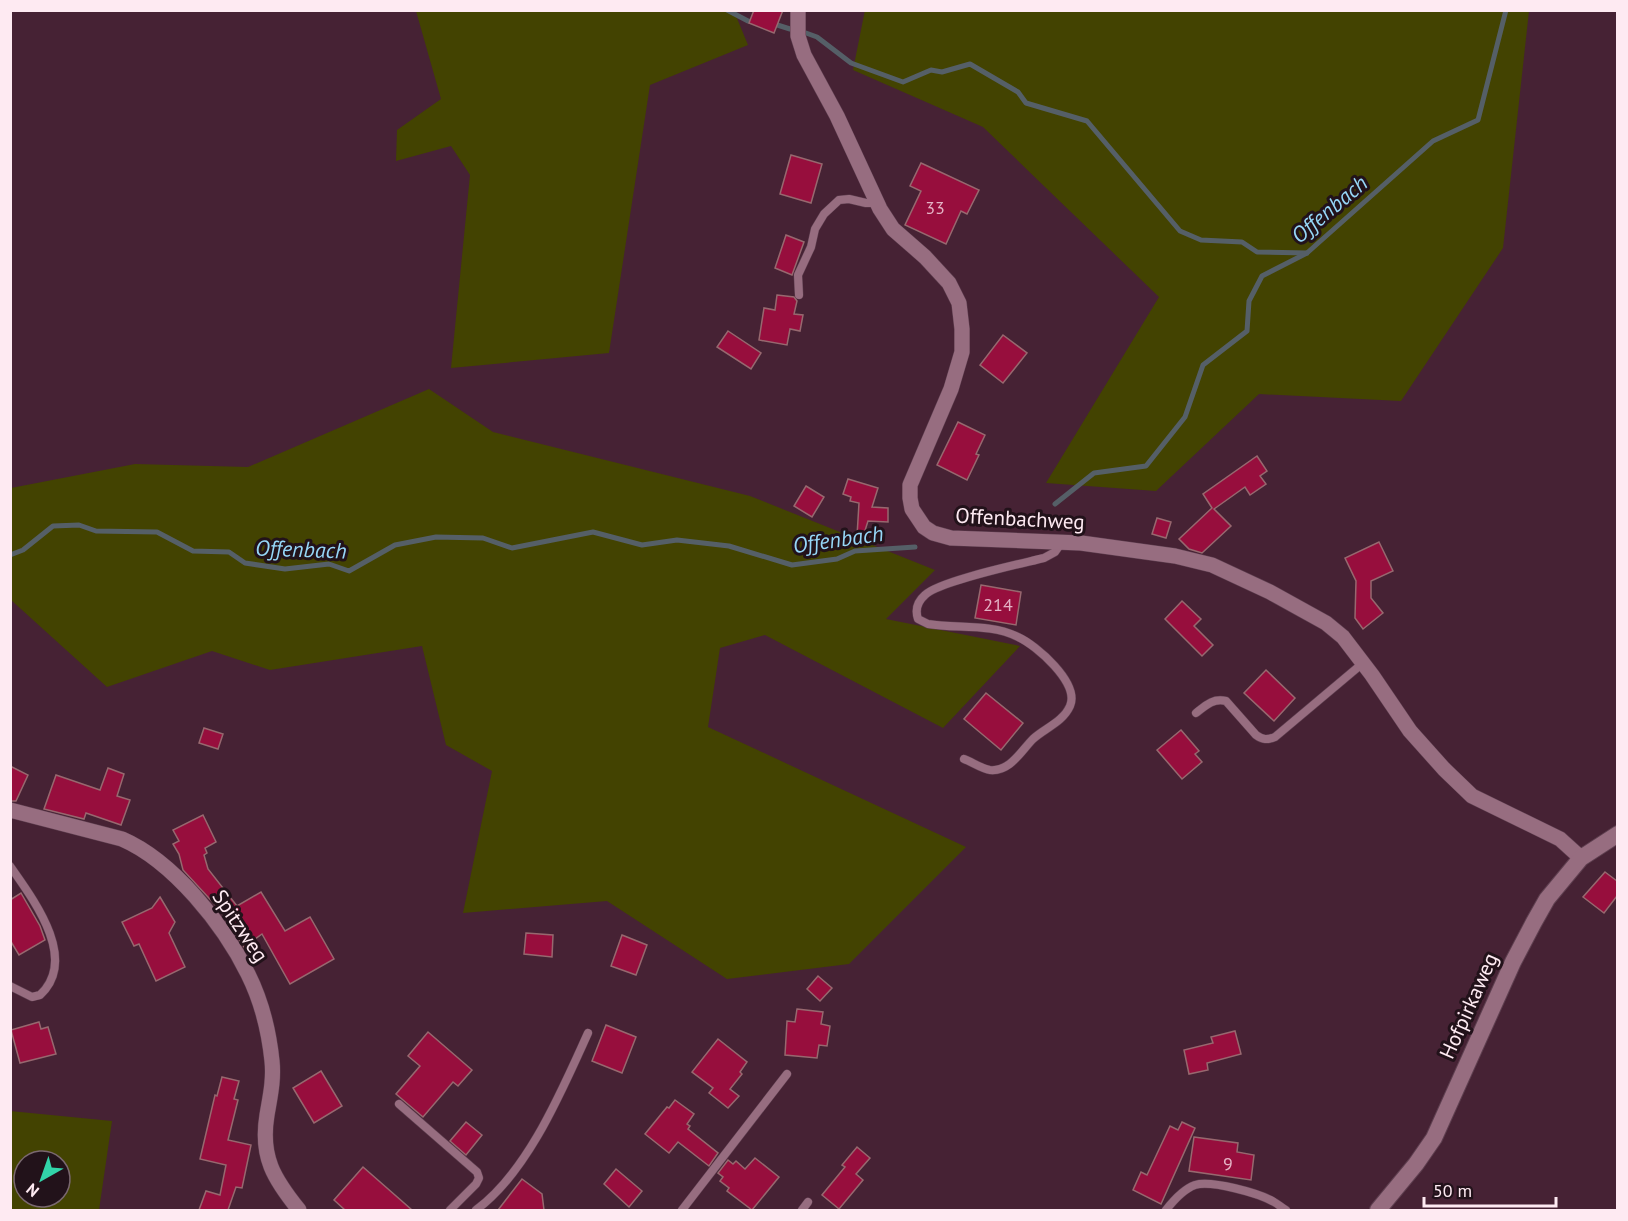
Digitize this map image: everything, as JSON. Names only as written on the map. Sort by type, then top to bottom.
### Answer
[{"type":"street","name":"Offenbachweg","points":[[798,10],[798,36],[804,55],[837,117],[877,203],[893,229],[925,257],[949,283],[959,303],[962,351],[951,389],[910,485],[912,509],[918,520],[933,533],[951,538],[1080,543],[1175,556],[1212,566],[1270,592],[1326,622],[1342,637],[1410,731],[1472,796],[1560,840],[1581,858]]},
{"type":"street","name":"Spitzweg","points":[[10,810],[135,844],[178,878],[234,949],[256,994],[271,1054],[272,1087],[264,1141],[266,1156],[284,1191],[299,1210]]},
{"type":"street","name":"Hofpirkaweg","points":[[1378,1210],[1434,1138],[1513,962],[1547,899],[1581,858],[1617,834]]},
{"type":"lane","points":[[799,295],[798,275],[811,247],[814,229],[824,214],[839,200],[877,203]]},
{"type":"lane","points":[[964,759],[990,770],[1003,767],[1013,761],[1034,738],[1048,730],[1064,714],[1071,704],[1071,692],[1065,678],[1054,665],[1019,637],[1001,631],[970,626],[945,627],[928,624],[918,619],[916,612],[918,602],[926,593],[942,585],[1044,558],[1055,552],[1062,542]]},
{"type":"lane","points":[[1196,713],[1210,701],[1220,699],[1226,701],[1256,735],[1262,739],[1269,739],[1363,663]]},
{"type":"lane","points":[[10,866],[33,899],[55,950],[51,981],[40,995],[32,997],[10,986]]},
{"type":"lane","points":[[476,1210],[495,1194],[539,1134],[588,1033]]},
{"type":"lane","points":[[682,1210],[787,1074]]},
{"type":"lane","points":[[399,1104],[477,1172],[480,1178],[450,1210]]},
{"type":"lane","points":[[1166,1210],[1174,1200],[1193,1186],[1206,1184],[1244,1191],[1274,1202],[1286,1210]]},
{"type":"lane","points":[[802,1210],[808,1202]]},
{"type":"shaded area","points":[[865,10],[1529,11],[1503,248],[1401,401],[1259,394],[1156,491],[1046,483],[1159,297],[983,127],[853,70]]},
{"type":"shaded area","points":[[416,11],[734,11],[748,45],[650,85],[609,353],[451,368],[470,175],[451,146],[396,161],[397,130],[441,99]]},
{"type":"shaded area","points":[[429,389],[493,432],[750,496],[935,570],[886,619],[1020,646],[943,728],[765,635],[720,648],[708,727],[966,847],[849,964],[727,979],[607,901],[463,913],[492,771],[446,745],[422,646],[270,670],[212,651],[107,687],[11,600],[11,488],[135,464],[248,467]]},
{"type":"shaded area","points":[[10,1111],[112,1121],[99,1210],[11,1210]]},
{"type":"building","points":[[754,10],[783,10],[774,33],[749,23]]},
{"type":"building","points":[[791,155],[822,164],[811,203],[780,194]]},
{"type":"building","points":[[921,163],[979,190],[967,214],[961,211],[946,244],[905,225],[921,191],[910,186]]},
{"type":"building","points":[[786,235],[804,242],[792,275],[775,268]]},
{"type":"building","points":[[777,295],[794,297],[797,301],[794,314],[803,315],[800,331],[790,329],[787,345],[759,340],[764,308],[775,310]]},
{"type":"building","points":[[728,331],[761,353],[751,369],[717,347]]},
{"type":"building","points":[[1003,335],[1027,353],[1003,383],[980,365]]},
{"type":"building","points":[[958,422],[985,435],[976,454],[979,455],[967,480],[937,465]]},
{"type":"building","points":[[1257,456],[1267,471],[1260,476],[1266,484],[1250,495],[1245,487],[1214,509],[1231,526],[1202,553],[1189,549],[1179,539],[1212,508],[1203,494]]},
{"type":"building","points":[[848,479],[878,488],[872,507],[888,508],[888,522],[868,521],[863,537],[857,536],[859,503],[850,501],[851,497],[843,494]]},
{"type":"building","points":[[806,486],[824,497],[812,517],[794,506]]},
{"type":"building","points":[[1157,518],[1171,522],[1166,538],[1152,534]]},
{"type":"building","points":[[1379,542],[1393,571],[1371,581],[1371,598],[1383,613],[1363,629],[1355,618],[1356,581],[1345,558]]},
{"type":"building","points":[[981,585],[1021,592],[1016,625],[975,618]]},
{"type":"building","points":[[1182,601],[1201,619],[1194,626],[1213,645],[1202,656],[1165,619]]},
{"type":"building","points":[[1266,670],[1295,698],[1274,721],[1244,693]]},
{"type":"building","points":[[986,693],[1023,723],[1001,750],[964,719]]},
{"type":"building","points":[[204,728],[223,734],[218,749],[199,743]]},
{"type":"building","points":[[1181,730],[1199,751],[1195,754],[1202,762],[1182,779],[1157,750]]},
{"type":"building","points":[[10,766],[28,775],[16,801],[10,801]]},
{"type":"building","points":[[108,768],[124,774],[117,796],[130,800],[121,825],[86,813],[84,819],[44,809],[56,775],[100,790]]},
{"type":"building","points":[[203,815],[216,842],[205,848],[207,853],[204,855],[208,869],[237,906],[261,892],[285,931],[310,917],[334,959],[290,984],[262,934],[244,947],[219,909],[183,870],[179,854],[173,844],[179,841],[173,830]]},
{"type":"building","points":[[1605,872],[1617,881],[1617,896],[1604,913],[1583,897]]},
{"type":"building","points":[[21,893],[40,926],[45,940],[19,955],[10,940],[10,900]]},
{"type":"building","points":[[160,897],[175,922],[169,933],[185,967],[156,981],[139,944],[134,946],[122,922],[152,908]]},
{"type":"building","points":[[526,933],[553,935],[552,957],[524,954]]},
{"type":"building","points":[[622,935],[647,945],[636,975],[611,966]]},
{"type":"building","points":[[818,976],[832,988],[820,1001],[807,989]]},
{"type":"building","points":[[797,1009],[823,1012],[821,1024],[830,1026],[827,1046],[819,1045],[817,1058],[785,1055],[787,1021],[795,1022]]},
{"type":"building","points":[[39,1022],[41,1029],[48,1027],[56,1054],[20,1063],[11,1030]]},
{"type":"building","points":[[606,1025],[636,1037],[622,1073],[592,1061]]},
{"type":"building","points":[[1235,1031],[1241,1054],[1207,1063],[1208,1070],[1189,1074],[1184,1050],[1213,1043],[1211,1037]]},
{"type":"building","points":[[428,1032],[472,1070],[458,1086],[453,1082],[423,1117],[396,1094],[420,1066],[408,1056]]},
{"type":"building","points":[[718,1039],[747,1062],[740,1072],[742,1074],[730,1089],[739,1096],[728,1108],[709,1093],[713,1088],[692,1072]]},
{"type":"building","points":[[321,1071],[342,1106],[314,1123],[293,1088]]},
{"type":"building","points":[[222,1077],[239,1081],[234,1099],[238,1100],[228,1140],[251,1145],[242,1188],[236,1187],[228,1210],[199,1210],[206,1191],[220,1195],[226,1165],[200,1159],[215,1095],[217,1096]]},
{"type":"building","points":[[675,1100],[694,1114],[687,1124],[690,1126],[688,1129],[718,1153],[709,1166],[678,1142],[669,1153],[645,1134]]},
{"type":"building","points":[[466,1122],[482,1135],[466,1155],[450,1141]]},
{"type":"building","points":[[1182,1122],[1195,1128],[1161,1204],[1133,1190],[1141,1172],[1147,1175],[1170,1126],[1178,1130]]},
{"type":"building","points":[[1194,1137],[1238,1143],[1237,1152],[1254,1155],[1251,1180],[1189,1171]]},
{"type":"building","points":[[857,1147],[870,1158],[856,1174],[863,1180],[839,1209],[822,1195],[845,1167],[842,1165]]},
{"type":"building","points":[[755,1158],[779,1177],[752,1210],[727,1191],[729,1188],[720,1181],[723,1177],[718,1173],[728,1160],[733,1164],[736,1161],[745,1169]]},
{"type":"building","points":[[363,1167],[412,1210],[345,1210],[334,1200]]},
{"type":"building","points":[[616,1169],[642,1191],[629,1207],[604,1184]]},
{"type":"building","points":[[522,1179],[542,1194],[544,1210],[498,1210]]},
{"type":"waterway","points":[[727,10],[748,21],[756,22]]},
{"type":"waterway","name":"Offenbach","points":[[1055,504],[1094,473],[1146,466],[1185,417],[1203,365],[1247,331],[1249,301],[1262,276],[1307,253],[1433,141],[1478,120],[1506,10]]},
{"type":"waterway","points":[[771,23],[790,29]]},
{"type":"waterway","points":[[806,33],[817,37],[851,63],[903,82],[931,70],[942,72],[970,64],[1018,92],[1026,103],[1087,121],[1180,231],[1201,240],[1242,242],[1257,252],[1307,253]]},
{"type":"waterway","name":"Offenbach","points":[[10,555],[23,550],[53,526],[79,525],[96,531],[157,532],[193,551],[229,552],[245,563],[285,569],[329,564],[349,571],[395,545],[436,537],[483,538],[512,548],[593,532],[642,545],[677,540],[729,546],[792,565],[837,559],[855,551],[915,547]]}]
